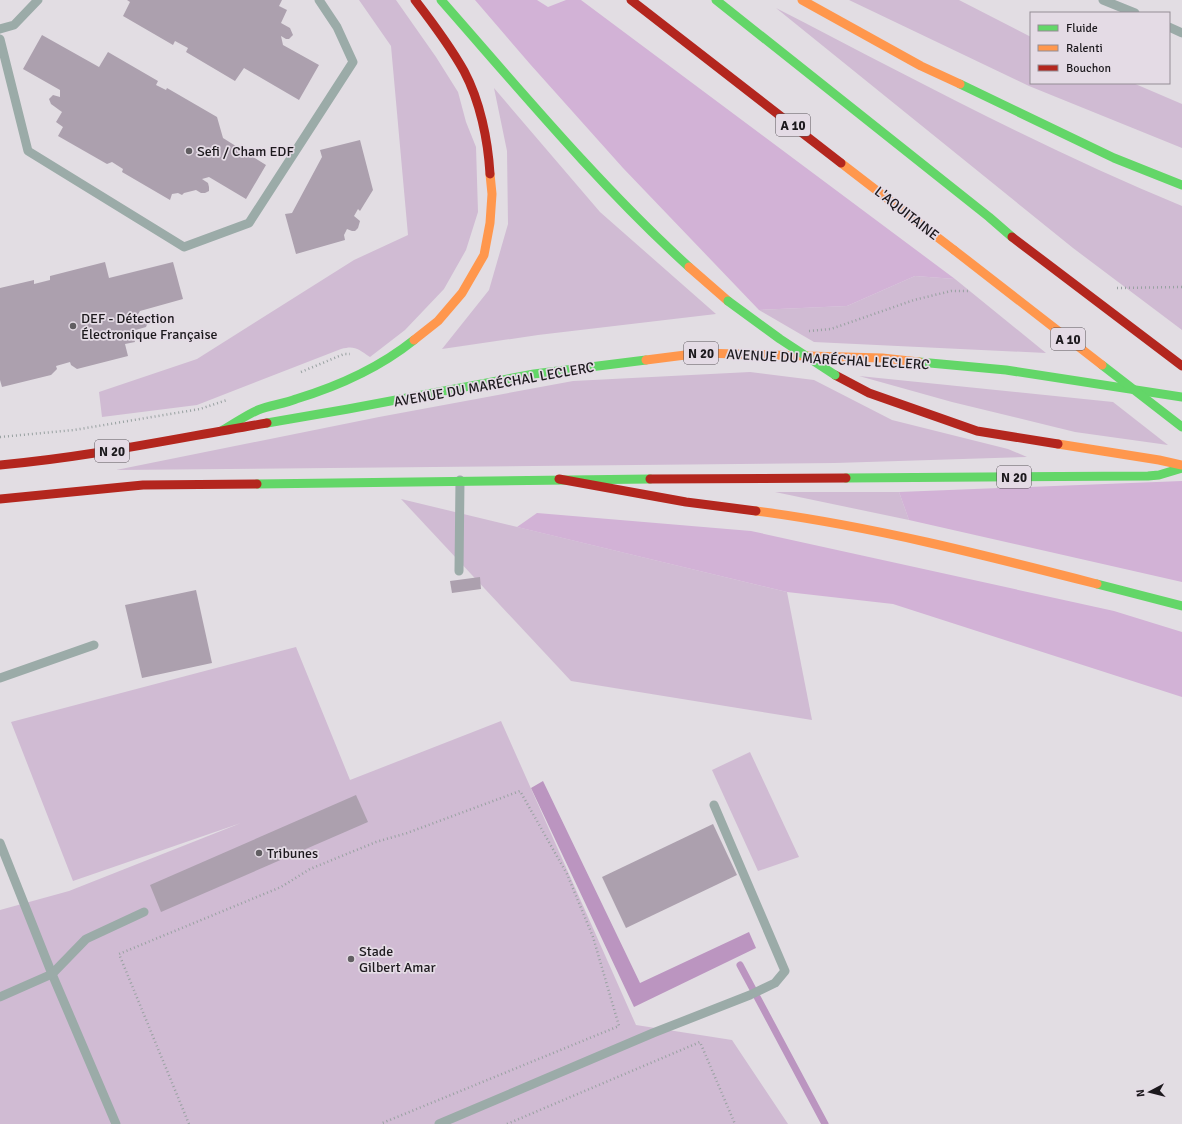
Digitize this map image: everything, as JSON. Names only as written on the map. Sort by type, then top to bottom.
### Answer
[{"type":"main road","points":[[224,430],[258,410],[295,400],[341,384],[365,372],[402,350],[438,321],[462,293],[484,255],[490,223],[492,194],[489,157],[482,122],[475,97],[464,71],[435,26],[415,0]]},
{"type":"main road","points":[[441,0],[555,130],[670,249],[728,301],[780,339],[835,375],[869,393],[977,431],[1153,459],[1182,466]]},
{"type":"main road","name":"L'AQUITAINE","points":[[631,0],[1182,427]]},
{"type":"main road","points":[[716,0],[1012,237],[1182,366]]},
{"type":"main road","points":[[802,0],[921,66],[1114,158],[1182,185]]},
{"type":"main road","name":"AVENUE DU MARÉCHAL LECLERC","points":[[0,465],[44,461],[114,450],[348,409],[534,374],[701,353],[890,359],[1006,370],[1182,397]]},
{"type":"main road","name":"N 20","points":[[0,499],[143,485],[558,479],[1148,476],[1159,475],[1182,466]]},
{"type":"main road","points":[[558,479],[686,502],[808,518],[945,546],[1182,606]]},
{"type":"lane","points":[[0,29],[14,25],[38,0]]},
{"type":"lane","points":[[0,39],[28,151],[184,247],[249,223],[353,62],[337,27],[319,0]]},
{"type":"lane","points":[[1103,0],[1133,12]]},
{"type":"lane","points":[[1170,27],[1182,33]]},
{"type":"lane","points":[[459,571],[460,480]]},
{"type":"lane","points":[[0,678],[94,645]]},
{"type":"lane","points":[[439,1124],[653,1033],[750,996],[775,983],[785,971],[714,805]]},
{"type":"lane","points":[[0,843],[52,974],[116,1124]]},
{"type":"lane","points":[[0,997],[52,974],[86,939],[144,912]]},
{"type":"path","points":[[189,1124],[119,954],[282,887],[310,869],[376,842],[407,833],[520,791],[567,874],[593,937],[619,1026],[380,1124]]},
{"type":"path","points":[[507,1124],[700,1042],[734,1124]]},
{"type":"shaded area","points":[[359,0],[396,0],[436,57],[458,92],[466,122],[476,147],[478,212],[466,250],[444,289],[405,330],[370,357],[356,348],[350,347],[341,349],[197,405],[102,417],[99,392],[197,359],[354,260],[408,235],[391,46]]},
{"type":"shaded area","points":[[475,0],[537,0],[548,7],[566,0],[581,0],[955,279],[915,276],[847,306],[759,310],[623,168]]},
{"type":"shaded area","points":[[849,0],[959,0],[1030,36],[1030,84],[1135,84],[1182,104],[1182,148],[1029,86]]},
{"type":"shaded area","points":[[776,8],[977,112],[1079,161],[1182,206],[1182,330],[1073,248]]},
{"type":"shaded area","points":[[494,88],[600,212],[716,314],[538,335],[442,349],[489,290],[508,224],[507,151]]},
{"type":"shaded area","points":[[915,276],[955,279],[1046,353],[814,342],[759,310],[847,306]]},
{"type":"shaded area","points":[[750,372],[814,380],[892,420],[1008,449],[1027,457],[835,463],[116,470],[379,417],[573,381]]},
{"type":"shaded area","points":[[859,376],[1113,402],[1168,445],[1075,432],[952,402]]},
{"type":"shaded area","points":[[1182,481],[1182,582],[909,520],[899,492]]},
{"type":"shaded area","points":[[775,492],[899,492],[909,520]]},
{"type":"shaded area","points":[[401,499],[787,592],[812,720],[571,681]]},
{"type":"shaded area","points":[[537,513],[751,531],[1114,611],[1182,632],[1182,697],[893,604],[787,592],[517,527]]},
{"type":"shaded area","name":"Stade Gilbert Amar","points":[[296,647],[350,780],[501,721],[636,1025],[732,1040],[788,1124],[0,1124],[0,910],[69,891],[241,823],[73,881],[11,722]]},
{"type":"shaded area","points":[[750,752],[799,857],[758,871],[712,770]]},
{"type":"shaded area","points":[[543,781],[640,983],[749,932],[756,948],[634,1007],[531,788]]},
{"type":"building","points":[[127,0],[282,0],[279,6],[287,10],[281,23],[290,28],[293,35],[289,39],[281,36],[283,45],[319,65],[299,100],[244,68],[235,81],[186,52],[188,48],[175,41],[173,45],[123,16],[130,2]]},
{"type":"building","points":[[42,35],[99,67],[108,52],[158,81],[156,85],[166,90],[167,88],[217,117],[223,138],[266,165],[246,199],[209,177],[202,179],[208,183],[209,191],[201,193],[196,190],[184,193],[182,195],[178,193],[172,194],[170,200],[122,172],[123,169],[112,162],[107,164],[58,136],[63,127],[56,122],[62,112],[51,104],[49,99],[53,95],[60,97],[60,90],[23,69]]},
{"type":"building","points":[[360,140],[373,190],[360,211],[358,209],[354,216],[360,221],[358,228],[355,231],[347,229],[344,235],[345,240],[296,254],[285,214],[292,213],[322,157],[320,150]]},
{"type":"building","name":"DEF - Détection Électronique Française","points":[[105,262],[109,278],[173,262],[183,299],[140,311],[137,316],[146,317],[148,322],[146,327],[132,331],[135,342],[125,344],[128,356],[77,369],[71,365],[70,362],[56,366],[57,369],[51,375],[2,387],[0,380],[0,288],[34,280],[34,284],[50,280],[50,276]]},
{"type":"building","points":[[480,577],[481,589],[452,593],[450,581]]},
{"type":"building","points":[[196,590],[212,663],[142,678],[125,605]]},
{"type":"building","name":"Tribunes","points":[[356,795],[368,822],[161,912],[150,885]]},
{"type":"building","points":[[713,824],[737,875],[626,928],[602,877]]},
{"type":"waterway","points":[[740,965],[825,1124]]},
{"type":"traffic: fast","points":[[441,0],[561,137],[656,236],[689,267]]},
{"type":"traffic: fast","points":[[716,0],[989,217],[1012,237]]},
{"type":"traffic: fast","points":[[960,84],[1114,158],[1182,185]]},
{"type":"traffic: fast","points":[[728,301],[780,339],[835,375]]},
{"type":"traffic: fast","points":[[223,430],[258,410],[312,394],[373,368],[414,340]]},
{"type":"traffic: fast","points":[[267,423],[534,374],[646,360]]},
{"type":"traffic: fast","points":[[919,362],[1006,370],[1182,397]]},
{"type":"traffic: fast","points":[[1102,365],[1182,427]]},
{"type":"traffic: fast","points":[[846,478],[1148,476],[1159,475],[1182,468]]},
{"type":"traffic: fast","points":[[257,484],[650,479]]},
{"type":"traffic: fast","points":[[1097,584],[1182,606]]},
{"type":"traffic: slow","points":[[802,0],[921,66],[960,84]]},
{"type":"traffic: slow","points":[[841,163],[954,250]]},
{"type":"traffic: slow","points":[[414,340],[438,321],[462,293],[484,255],[490,223],[492,194],[490,174]]},
{"type":"traffic: slow","points":[[954,250],[1102,365]]},
{"type":"traffic: slow","points":[[689,267],[728,301]]},
{"type":"traffic: slow","points":[[646,360],[701,353],[882,358],[919,362]]},
{"type":"traffic: slow","points":[[1058,444],[1182,465]]},
{"type":"traffic: slow","points":[[756,511],[799,517],[885,533],[970,552],[1097,584]]},
{"type":"traffic: jam","points":[[415,0],[447,43],[470,83],[479,108],[485,134],[490,174]]},
{"type":"traffic: jam","points":[[631,0],[841,163]]},
{"type":"traffic: jam","points":[[1012,237],[1182,366]]},
{"type":"traffic: jam","points":[[835,375],[869,393],[977,431],[1058,444]]},
{"type":"traffic: jam","points":[[0,465],[34,462],[134,447],[267,423]]},
{"type":"traffic: jam","points":[[650,479],[846,478]]},
{"type":"traffic: jam","points":[[559,479],[686,502],[756,511]]},
{"type":"traffic: jam","points":[[0,499],[143,485],[257,484]]},
{"type":"place","name":"Sefi / Cham EDF","points":[[189,151]]},
{"type":"place","name":"DEF - Détection Électronique Française","points":[[73,326]]},
{"type":"place","name":"Tribunes","points":[[259,853]]},
{"type":"place","name":"Stade Gilbert Amar","points":[[351,959]]}]
